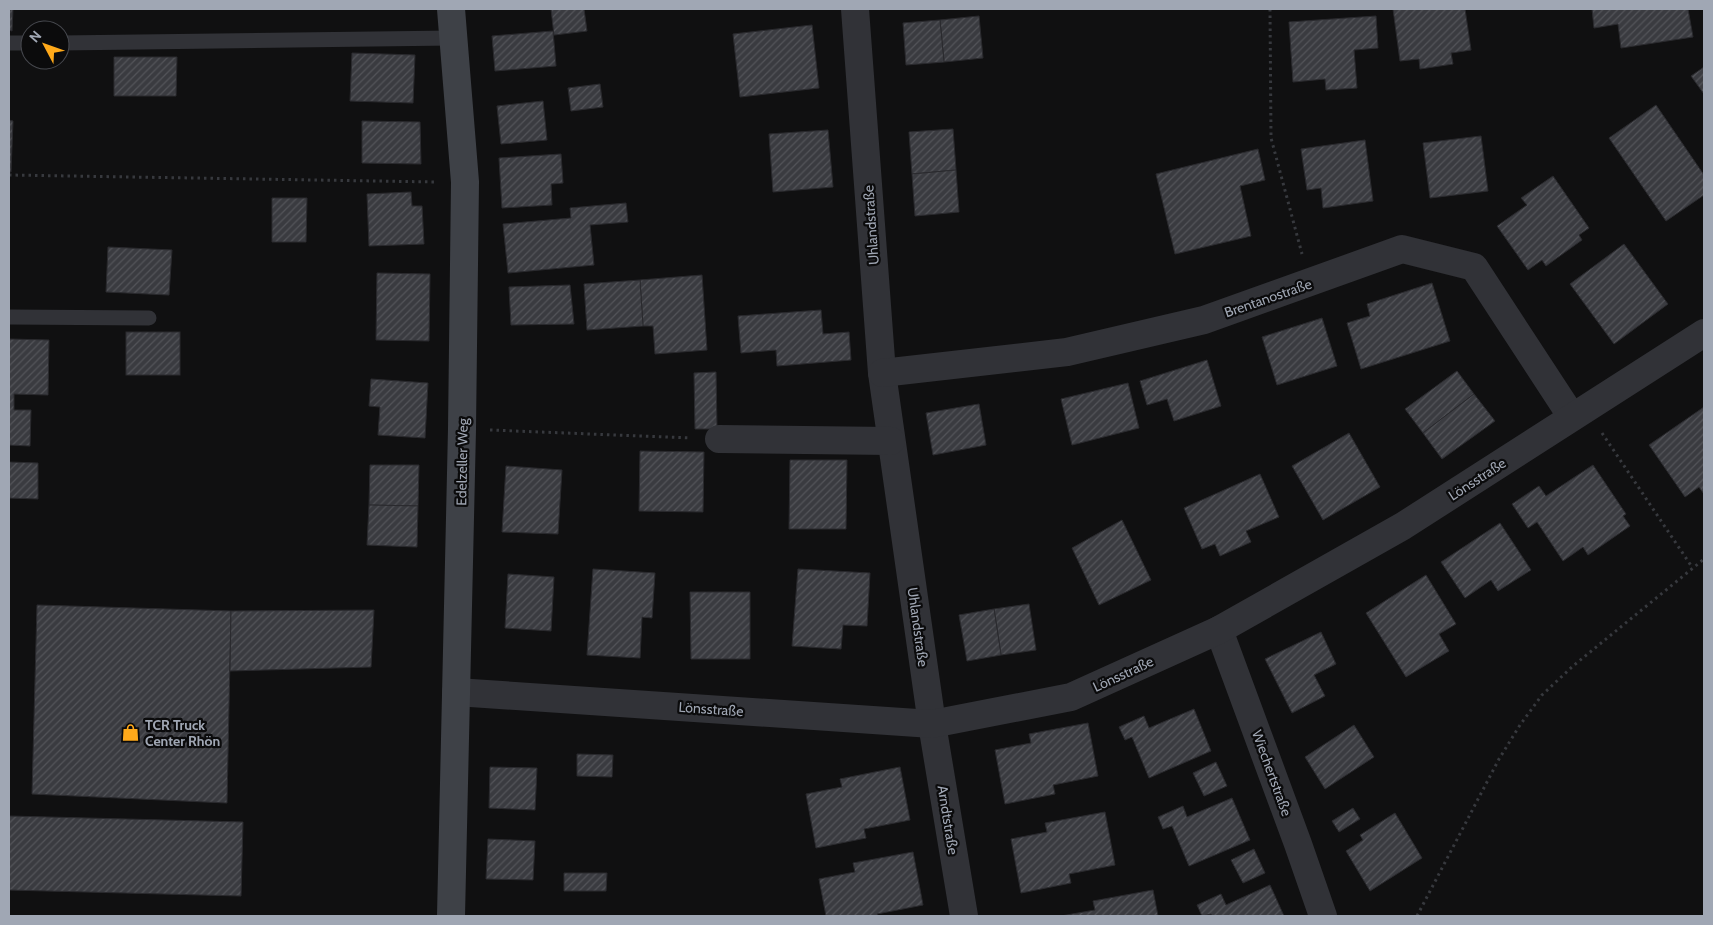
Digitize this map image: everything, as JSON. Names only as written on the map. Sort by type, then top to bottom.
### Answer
[{"type":"main road","name":"Edelzeller Weg","points":[[451,9],[465,182],[462,429],[451,916]]},
{"type":"street","name":"Uhlandstraße","points":[[855,9],[882,373],[932,724]]},
{"type":"street","name":"Brentanostraße","points":[[882,373],[1067,352],[1204,320],[1402,250],[1474,268],[1579,413]]},
{"type":"street","name":"Lönsstraße","points":[[456,692],[932,724],[1071,697],[1219,630],[1403,526],[1704,333]]},
{"type":"street","points":[[719,439],[891,441]]},
{"type":"street","name":"Wiechertstraße","points":[[1219,630],[1323,916]]},
{"type":"street","name":"Arndtstraße","points":[[932,724],[964,916]]},
{"type":"lane","points":[[70,43],[453,38]]},
{"type":"lane","points":[[9,317],[149,318]]},
{"type":"path","points":[[1270,9],[1271,138],[1310,283]]},
{"type":"path","points":[[9,175],[465,182]]},
{"type":"path","points":[[1579,413],[1692,568]]},
{"type":"path","points":[[462,429],[719,439]]},
{"type":"path","points":[[1417,916],[1499,759],[1520,725],[1542,695],[1573,666],[1704,559]]},
{"type":"building","points":[[9,9],[13,9],[12,31],[9,30]]},
{"type":"building","points":[[551,9],[584,9],[587,31],[554,35]]},
{"type":"building","points":[[1393,9],[1465,9],[1471,50],[1451,53],[1453,64],[1420,69],[1419,59],[1400,61]]},
{"type":"building","points":[[1592,9],[1688,9],[1693,37],[1621,48],[1618,24],[1594,28]]},
{"type":"building","points":[[979,16],[983,58],[944,62],[940,20]]},
{"type":"building","points":[[1376,16],[1378,48],[1354,50],[1357,88],[1326,90],[1325,79],[1293,82],[1289,22]]},
{"type":"building","points":[[940,20],[944,62],[906,65],[903,23]]},
{"type":"building","points":[[812,25],[819,88],[740,97],[733,34]]},
{"type":"building","points":[[553,31],[556,66],[495,71],[492,36]]},
{"type":"building","points":[[352,53],[415,55],[413,103],[350,101]]},
{"type":"building","points":[[114,57],[177,57],[176,96],[114,96]]},
{"type":"building","points":[[1704,67],[1704,94],[1691,76]]},
{"type":"building","points":[[600,84],[603,107],[571,111],[568,88]]},
{"type":"building","points":[[543,101],[547,140],[501,144],[497,106]]},
{"type":"building","points":[[1656,105],[1704,175],[1704,195],[1666,221],[1609,138]]},
{"type":"building","points":[[9,120],[13,121],[11,172],[9,172]]},
{"type":"building","points":[[362,121],[420,122],[421,164],[362,163]]},
{"type":"building","points":[[953,129],[956,170],[912,174],[909,132]]},
{"type":"building","points":[[828,130],[833,187],[773,192],[769,134]]},
{"type":"building","points":[[1481,136],[1488,191],[1430,198],[1423,143]]},
{"type":"building","points":[[1365,140],[1373,201],[1323,208],[1321,188],[1307,190],[1301,149]]},
{"type":"building","points":[[1258,149],[1265,180],[1240,186],[1251,236],[1175,254],[1156,174]]},
{"type":"building","points":[[561,154],[563,183],[551,184],[552,205],[502,208],[499,158]]},
{"type":"building","points":[[956,170],[959,212],[915,216],[912,174]]},
{"type":"building","points":[[1553,176],[1589,228],[1579,235],[1582,240],[1546,266],[1542,260],[1528,270],[1497,226],[1527,205],[1521,198]]},
{"type":"building","points":[[411,192],[412,206],[422,206],[424,244],[369,246],[367,194]]},
{"type":"building","points":[[272,198],[307,198],[306,242],[272,242]]},
{"type":"building","points":[[626,203],[628,222],[590,225],[594,265],[508,273],[503,224],[571,218],[570,208]]},
{"type":"building","points":[[1624,244],[1668,304],[1614,344],[1570,284]]},
{"type":"building","points":[[108,247],[172,250],[169,295],[106,292]]},
{"type":"building","points":[[377,273],[430,274],[429,341],[376,340]]},
{"type":"building","points":[[702,275],[707,350],[655,354],[653,326],[643,326],[640,280]]},
{"type":"building","points":[[640,280],[643,326],[587,330],[584,284]]},
{"type":"building","points":[[1432,283],[1450,341],[1361,369],[1347,323],[1370,316],[1367,304]]},
{"type":"building","points":[[570,285],[574,324],[511,325],[509,287]]},
{"type":"building","points":[[821,310],[823,334],[849,332],[851,360],[777,366],[776,350],[741,353],[738,316]]},
{"type":"building","points":[[1322,318],[1337,366],[1277,385],[1262,337]]},
{"type":"building","points":[[126,332],[180,332],[180,375],[126,375]]},
{"type":"building","points":[[9,339],[49,340],[48,395],[14,394],[14,410],[31,410],[30,446],[9,445]]},
{"type":"building","points":[[1207,360],[1221,406],[1174,421],[1167,399],[1147,405],[1140,381]]},
{"type":"building","points":[[1457,371],[1474,394],[1423,433],[1405,409]]},
{"type":"building","points":[[716,372],[717,429],[695,429],[694,373]]},
{"type":"building","points":[[371,379],[428,383],[425,438],[378,435],[380,407],[369,406]]},
{"type":"building","points":[[1128,383],[1139,428],[1072,445],[1061,399]]},
{"type":"building","points":[[1474,394],[1495,421],[1442,459],[1423,433]]},
{"type":"building","points":[[979,404],[986,445],[933,455],[926,413]]},
{"type":"building","points":[[1704,407],[1704,494],[1699,487],[1685,497],[1649,445]]},
{"type":"building","points":[[1349,433],[1380,487],[1323,520],[1292,466]]},
{"type":"building","points":[[640,451],[704,452],[703,512],[639,511]]},
{"type":"building","points":[[790,460],[847,460],[846,529],[789,529]]},
{"type":"building","points":[[9,462],[38,463],[38,499],[9,498]]},
{"type":"building","points":[[370,465],[419,465],[418,506],[369,505]]},
{"type":"building","points":[[1593,465],[1626,514],[1623,516],[1630,526],[1588,555],[1583,547],[1563,561],[1537,522],[1528,528],[1512,504],[1539,486],[1546,496]]},
{"type":"building","points":[[506,466],[562,470],[558,534],[502,532]]},
{"type":"building","points":[[1260,474],[1279,517],[1246,531],[1251,542],[1220,556],[1215,544],[1202,549],[1184,508]]},
{"type":"building","points":[[369,505],[418,506],[417,547],[367,545]]},
{"type":"building","points":[[1122,520],[1151,580],[1099,605],[1072,548]]},
{"type":"building","points":[[1500,523],[1531,570],[1498,591],[1491,580],[1465,598],[1441,562]]},
{"type":"building","points":[[593,569],[655,573],[652,618],[642,617],[640,658],[587,655]]},
{"type":"building","points":[[798,569],[870,573],[867,626],[843,625],[841,649],[792,646]]},
{"type":"building","points":[[508,574],[554,577],[551,631],[505,628]]},
{"type":"building","points":[[1426,575],[1456,624],[1439,634],[1449,651],[1406,677],[1366,613]]},
{"type":"building","points":[[690,592],[750,592],[750,659],[691,659]]},
{"type":"building","points":[[1029,604],[1036,650],[1001,655],[994,609]]},
{"type":"building","name":"TCR Truck Center Rhön","points":[[37,605],[231,611],[227,803],[32,794]]},
{"type":"building","points":[[994,609],[1001,655],[967,661],[959,615]]},
{"type":"building","points":[[374,610],[371,667],[230,671],[231,611]]},
{"type":"building","points":[[1321,632],[1336,664],[1314,675],[1325,696],[1292,713],[1265,659]]},
{"type":"building","points":[[1194,709],[1211,751],[1149,778],[1132,737],[1125,740],[1119,727],[1144,716],[1149,728]]},
{"type":"building","points":[[1088,723],[1098,776],[1053,785],[1055,794],[1005,804],[995,750],[1031,743],[1029,734]]},
{"type":"building","points":[[1354,725],[1374,757],[1325,789],[1305,757]]},
{"type":"building","points":[[577,754],[613,755],[612,777],[577,776]]},
{"type":"building","points":[[1216,762],[1227,786],[1204,796],[1193,773]]},
{"type":"building","points":[[490,767],[537,768],[535,810],[489,808]]},
{"type":"building","points":[[900,767],[910,820],[864,829],[866,838],[816,848],[806,794],[842,787],[840,779]]},
{"type":"building","points":[[1232,798],[1250,840],[1189,866],[1172,826],[1163,829],[1158,817],[1183,806],[1187,817]]},
{"type":"building","points":[[1353,808],[1360,819],[1339,832],[1332,821]]},
{"type":"building","points":[[1105,812],[1115,865],[1069,874],[1071,883],[1021,893],[1011,839],[1047,832],[1045,823]]},
{"type":"building","points":[[1395,813],[1422,858],[1370,891],[1346,851],[1363,840],[1360,835]]},
{"type":"building","points":[[9,816],[243,822],[241,896],[9,890]]},
{"type":"building","points":[[488,839],[535,841],[533,880],[486,879]]},
{"type":"building","points":[[1254,849],[1265,873],[1243,883],[1231,860]]},
{"type":"building","points":[[913,852],[923,905],[877,914],[878,916],[826,916],[819,879],[855,872],[853,863]]},
{"type":"building","points":[[564,873],[607,873],[606,891],[564,891]]},
{"type":"building","points":[[1270,885],[1284,916],[1212,916],[1211,914],[1202,916],[1197,905],[1221,894],[1226,905]]},
{"type":"building","points":[[1153,890],[1158,916],[1061,916],[1095,910],[1093,901]]},
{"type":"place","name":"TCR Truck Center Rhön","points":[[131,733]]}]
